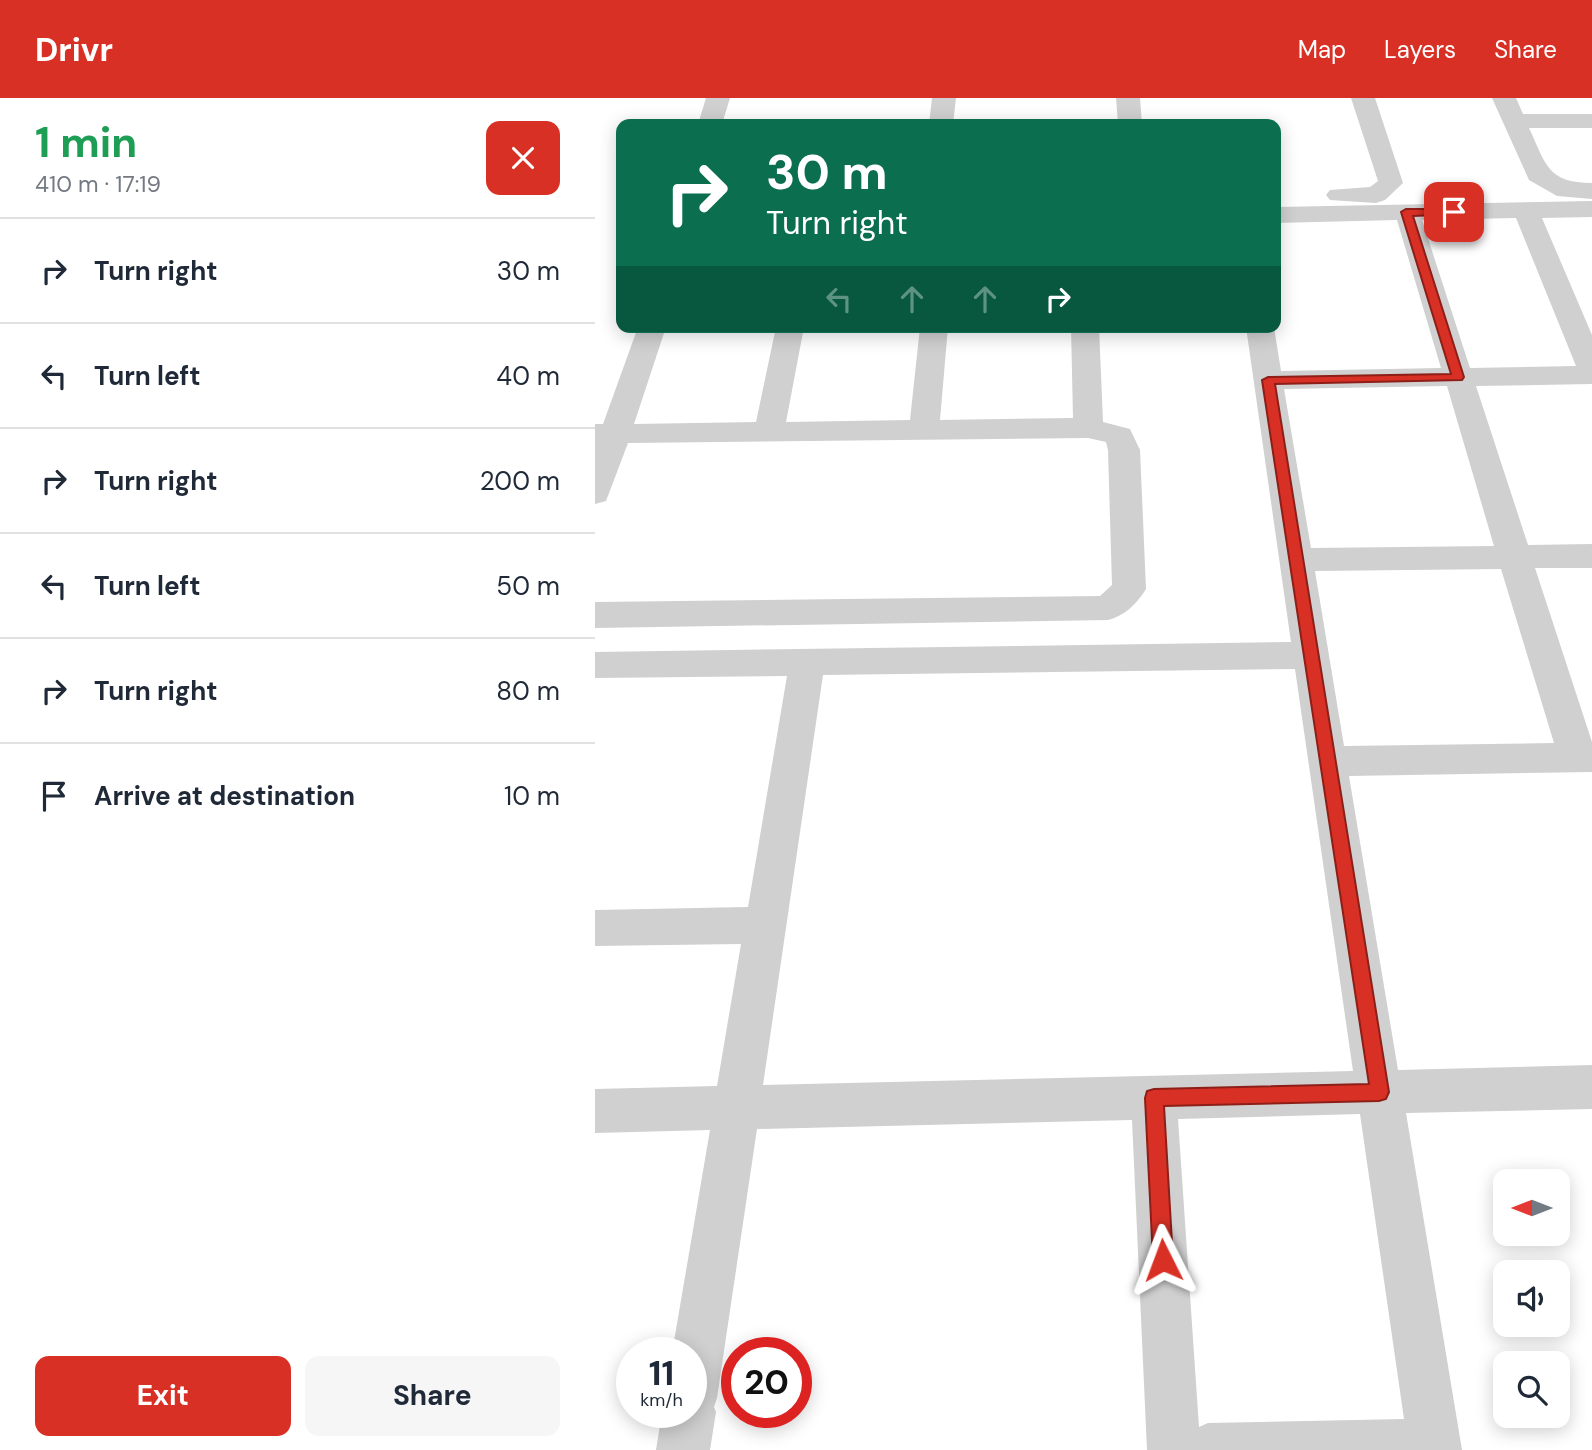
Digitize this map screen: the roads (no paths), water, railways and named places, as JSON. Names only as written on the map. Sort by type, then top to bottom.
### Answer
[{"type":"lane","points":[[711,119],[718,98]]},
{"type":"lane","points":[[942,119],[944,98]]},
{"type":"lane","points":[[1128,98],[1130,119]]},
{"type":"lane","points":[[1281,195],[1376,195],[1391,183],[1363,98]]},
{"type":"lane","points":[[1504,98],[1538,176],[1566,191],[1592,191]]},
{"type":"lane","points":[[1514,121],[1592,121]]},
{"type":"lane","points":[[1281,215],[1592,209]]},
{"type":"lane","points":[[1525,211],[1592,369]]},
{"type":"lane","points":[[1327,761],[1584,757],[1514,557],[1406,212]]},
{"type":"lane","points":[[595,493],[605,434],[649,333]]},
{"type":"lane","points":[[769,432],[789,333]]},
{"type":"lane","points":[[924,430],[933,333]]},
{"type":"lane","points":[[1085,333],[1088,428]]},
{"type":"lane","points":[[1208,1450],[1435,1448],[1261,333]]},
{"type":"lane","points":[[1268,380],[1592,375]]},
{"type":"lane","points":[[595,615],[1108,608],[1129,589],[1125,450],[1119,436],[1088,428],[605,434]]},
{"type":"lane","points":[[1296,560],[1592,556]]},
{"type":"lane","points":[[595,665],[1311,655]]},
{"type":"lane","points":[[701,1337],[807,662]]},
{"type":"lane","points":[[595,928],[766,925]]},
{"type":"lane","points":[[595,1111],[1592,1087]]},
{"type":"lane","points":[[1154,1098],[1174,1450]]},
{"type":"lane","points":[[683,1450],[686,1428]]}]
